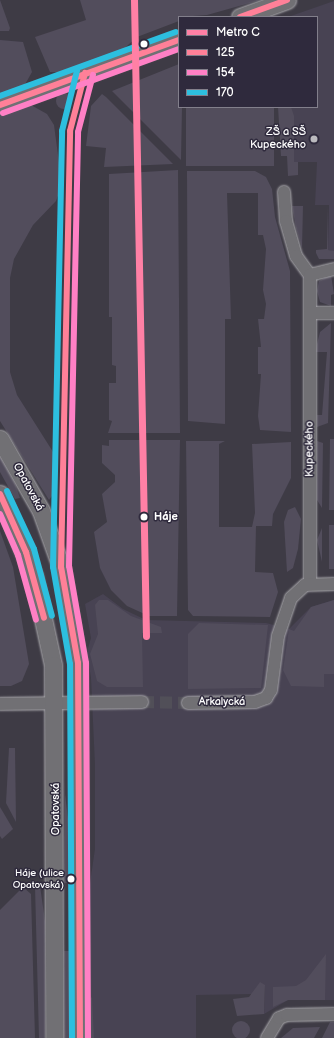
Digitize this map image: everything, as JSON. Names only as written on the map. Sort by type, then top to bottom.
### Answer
[{"type":"main road","points":[[243,16],[287,0]]},
{"type":"main road","points":[[0,105],[178,40]]},
{"type":"main road","name":"Opatovská","points":[[0,439],[41,511],[61,567],[78,663],[80,1038]]},
{"type":"main road","name":"Opatovská","points":[[0,494],[26,552],[40,596],[52,657],[54,704],[54,1038]]},
{"type":"street","points":[[284,192],[286,221],[296,256],[310,275],[334,269]]},
{"type":"street","name":"Kupeckého","points":[[310,275],[310,584]]},
{"type":"street","points":[[310,313],[334,313]]},
{"type":"street","points":[[310,584],[334,584]]},
{"type":"street","name":"Arkalycká","points":[[188,702],[255,702],[266,698],[271,690],[276,643],[287,606],[300,587],[310,584]]},
{"type":"street","points":[[0,704],[142,702]]},
{"type":"street","points":[[267,1038],[279,1018],[287,1015],[334,1014]]},
{"type":"shaded area","points":[[0,0],[10,28],[9,31],[0,31]]},
{"type":"shaded area","points":[[80,0],[260,0],[207,15],[178,16],[178,21],[137,37],[118,54],[64,72],[50,72],[35,37],[86,20]]},
{"type":"shaded area","name":"ZŠ a SŠ Kupeckého","points":[[334,1],[334,251],[328,250],[329,205],[315,205],[317,162],[294,162],[291,108],[318,108],[318,16],[291,16]]},
{"type":"shaded area","points":[[0,40],[23,42],[32,72],[23,88],[0,96]]},
{"type":"shaded area","points":[[178,64],[178,108],[182,108],[181,160],[112,91]]},
{"type":"shaded area","points":[[61,93],[67,93],[72,98],[70,107],[67,109],[61,109],[56,104],[56,98]]},
{"type":"shaded area","points":[[102,94],[173,164],[104,167],[106,148],[86,146],[91,106]]},
{"type":"shaded area","points":[[31,105],[47,114],[54,125],[62,185],[56,201],[33,225],[14,259],[10,278],[10,372],[17,395],[55,455],[54,493],[49,500],[0,421],[0,116]]},
{"type":"shaded area","points":[[186,108],[274,108],[274,166],[186,166]]},
{"type":"shaded area","points":[[278,108],[291,108],[294,116],[294,162],[298,162],[298,175],[288,176],[287,156],[281,156]]},
{"type":"shaded area","points":[[178,170],[180,433],[108,433],[112,421],[109,420],[109,383],[116,383],[116,366],[112,365],[112,317],[109,317],[109,174]]},
{"type":"shaded area","points":[[187,171],[255,171],[266,177],[272,189],[275,217],[290,271],[291,432],[260,430],[258,416],[261,374],[258,374],[258,347],[261,347],[258,319],[264,319],[266,304],[263,290],[266,249],[263,235],[258,235],[258,193],[227,193],[231,319],[225,319],[225,424],[188,421]]},
{"type":"shaded area","points":[[327,205],[328,250],[334,251],[334,259],[319,259],[316,250],[327,249]]},
{"type":"shaded area","points":[[292,206],[303,206],[302,248],[296,228]]},
{"type":"shaded area","points":[[331,275],[334,294],[331,295],[331,306],[320,302],[317,291],[319,281]]},
{"type":"shaded area","points":[[331,323],[328,423],[317,427],[317,415],[322,415],[327,352],[316,352],[317,344],[320,332]]},
{"type":"shaded area","points":[[330,439],[334,439],[334,510],[329,510]]},
{"type":"shaded area","points":[[109,440],[180,440],[177,616],[149,616],[127,606],[111,590],[100,568],[94,532],[107,522],[102,494],[115,482],[115,475],[102,463],[102,445],[109,446]]},
{"type":"shaded area","points":[[186,441],[225,441],[219,444],[219,527],[252,527],[255,513],[252,444],[291,442],[291,478],[273,514],[272,526],[256,526],[255,572],[273,573],[278,592],[270,617],[193,616],[188,610]]},
{"type":"shaded area","points":[[317,441],[323,443],[322,508],[317,500]]},
{"type":"shaded area","points":[[0,457],[15,484],[20,498],[15,499],[0,472]]},
{"type":"shaded area","points":[[295,507],[301,519],[298,549],[293,568],[287,572],[284,522],[288,510]]},
{"type":"shaded area","points":[[329,525],[334,525],[334,569],[329,569]]},
{"type":"shaded area","points":[[322,528],[322,562],[317,540]]},
{"type":"shaded area","points":[[0,531],[13,567],[29,664],[22,681],[11,686],[0,686]]},
{"type":"shaded area","points":[[103,594],[123,609],[146,620],[266,623],[289,629],[311,607],[334,600],[334,1000],[288,1000],[264,1014],[265,985],[259,985],[253,994],[196,995],[196,1038],[89,1038],[89,890],[95,849],[95,765],[91,678],[87,652],[91,638],[85,604]]},
{"type":"shaded area","points":[[99,600],[108,600],[131,616],[161,627],[162,633],[142,633],[143,687],[107,687],[97,681],[90,654],[98,634],[95,605]]},
{"type":"shaded area","points":[[334,600],[334,674],[324,674],[324,687],[291,686],[283,670],[289,629],[294,631],[311,607]]},
{"type":"shaded area","points":[[199,623],[268,625],[261,688],[188,689],[188,634]]},
{"type":"shaded area","points":[[9,748],[15,748],[16,822],[6,803]]},
{"type":"shaded area","points":[[65,794],[71,843],[71,883],[64,883]]},
{"type":"shaded area","points":[[0,807],[13,829],[2,839],[0,836]]},
{"type":"shaded area","points":[[35,886],[40,886],[45,921],[45,1038],[39,1038]]},
{"type":"shaded area","points":[[23,887],[31,894],[35,1038],[0,1038],[0,910]]},
{"type":"shaded area","points":[[64,951],[72,951],[72,1038],[64,1038]]},
{"type":"shaded area","points":[[326,954],[325,1000],[288,1000],[273,1007],[273,987],[296,986],[306,980]]},
{"type":"shaded area","points":[[260,982],[265,985],[264,1014],[237,1016],[233,999],[249,997]]},
{"type":"shaded area","points":[[92,997],[94,1038],[89,1038],[89,1000]]},
{"type":"shaded area","points":[[237,1021],[245,1021],[250,1026],[248,1037],[245,1039],[237,1039],[232,1034],[232,1026]]},
{"type":"shaded area","points":[[330,1022],[334,1022],[334,1038],[322,1038]]},
{"type":"shaded area","points":[[320,1027],[314,1038],[281,1038],[293,1028]]},
{"type":"tunnel","points":[[142,702],[188,703]]},
{"type":"metro line","name":"C","points":[[134,0],[146,636]]},
{"type":"transit line","name":"125","points":[[243,16],[287,0]]},
{"type":"transit line","name":"170","points":[[0,96],[176,32]]},
{"type":"transit line","name":"125","points":[[0,105],[178,40]]},
{"type":"transit line","name":"154","points":[[3,113],[178,49]]},
{"type":"transit line","name":"170","points":[[72,1038],[70,664],[53,567],[62,131],[77,71]]},
{"type":"transit line","name":"125","points":[[80,1038],[78,663],[61,567],[70,131],[85,73]]},
{"type":"transit line","name":"154","points":[[88,1038],[86,663],[69,566],[78,132],[93,75]]},
{"type":"transit line","name":"170","points":[[7,491],[34,549],[52,616]]},
{"type":"transit line","name":"125","points":[[0,494],[26,552],[44,618]]},
{"type":"transit line","name":"154","points":[[0,514],[18,555],[36,620]]},
{"type":"place","name":"ZŠ a SŠ Kupeckého","points":[[314,139]]},
{"type":"place","name":"Háje","points":[[144,517]]},
{"type":"place","name":"Háje (ulice Opatovská)","points":[[71,879]]}]
